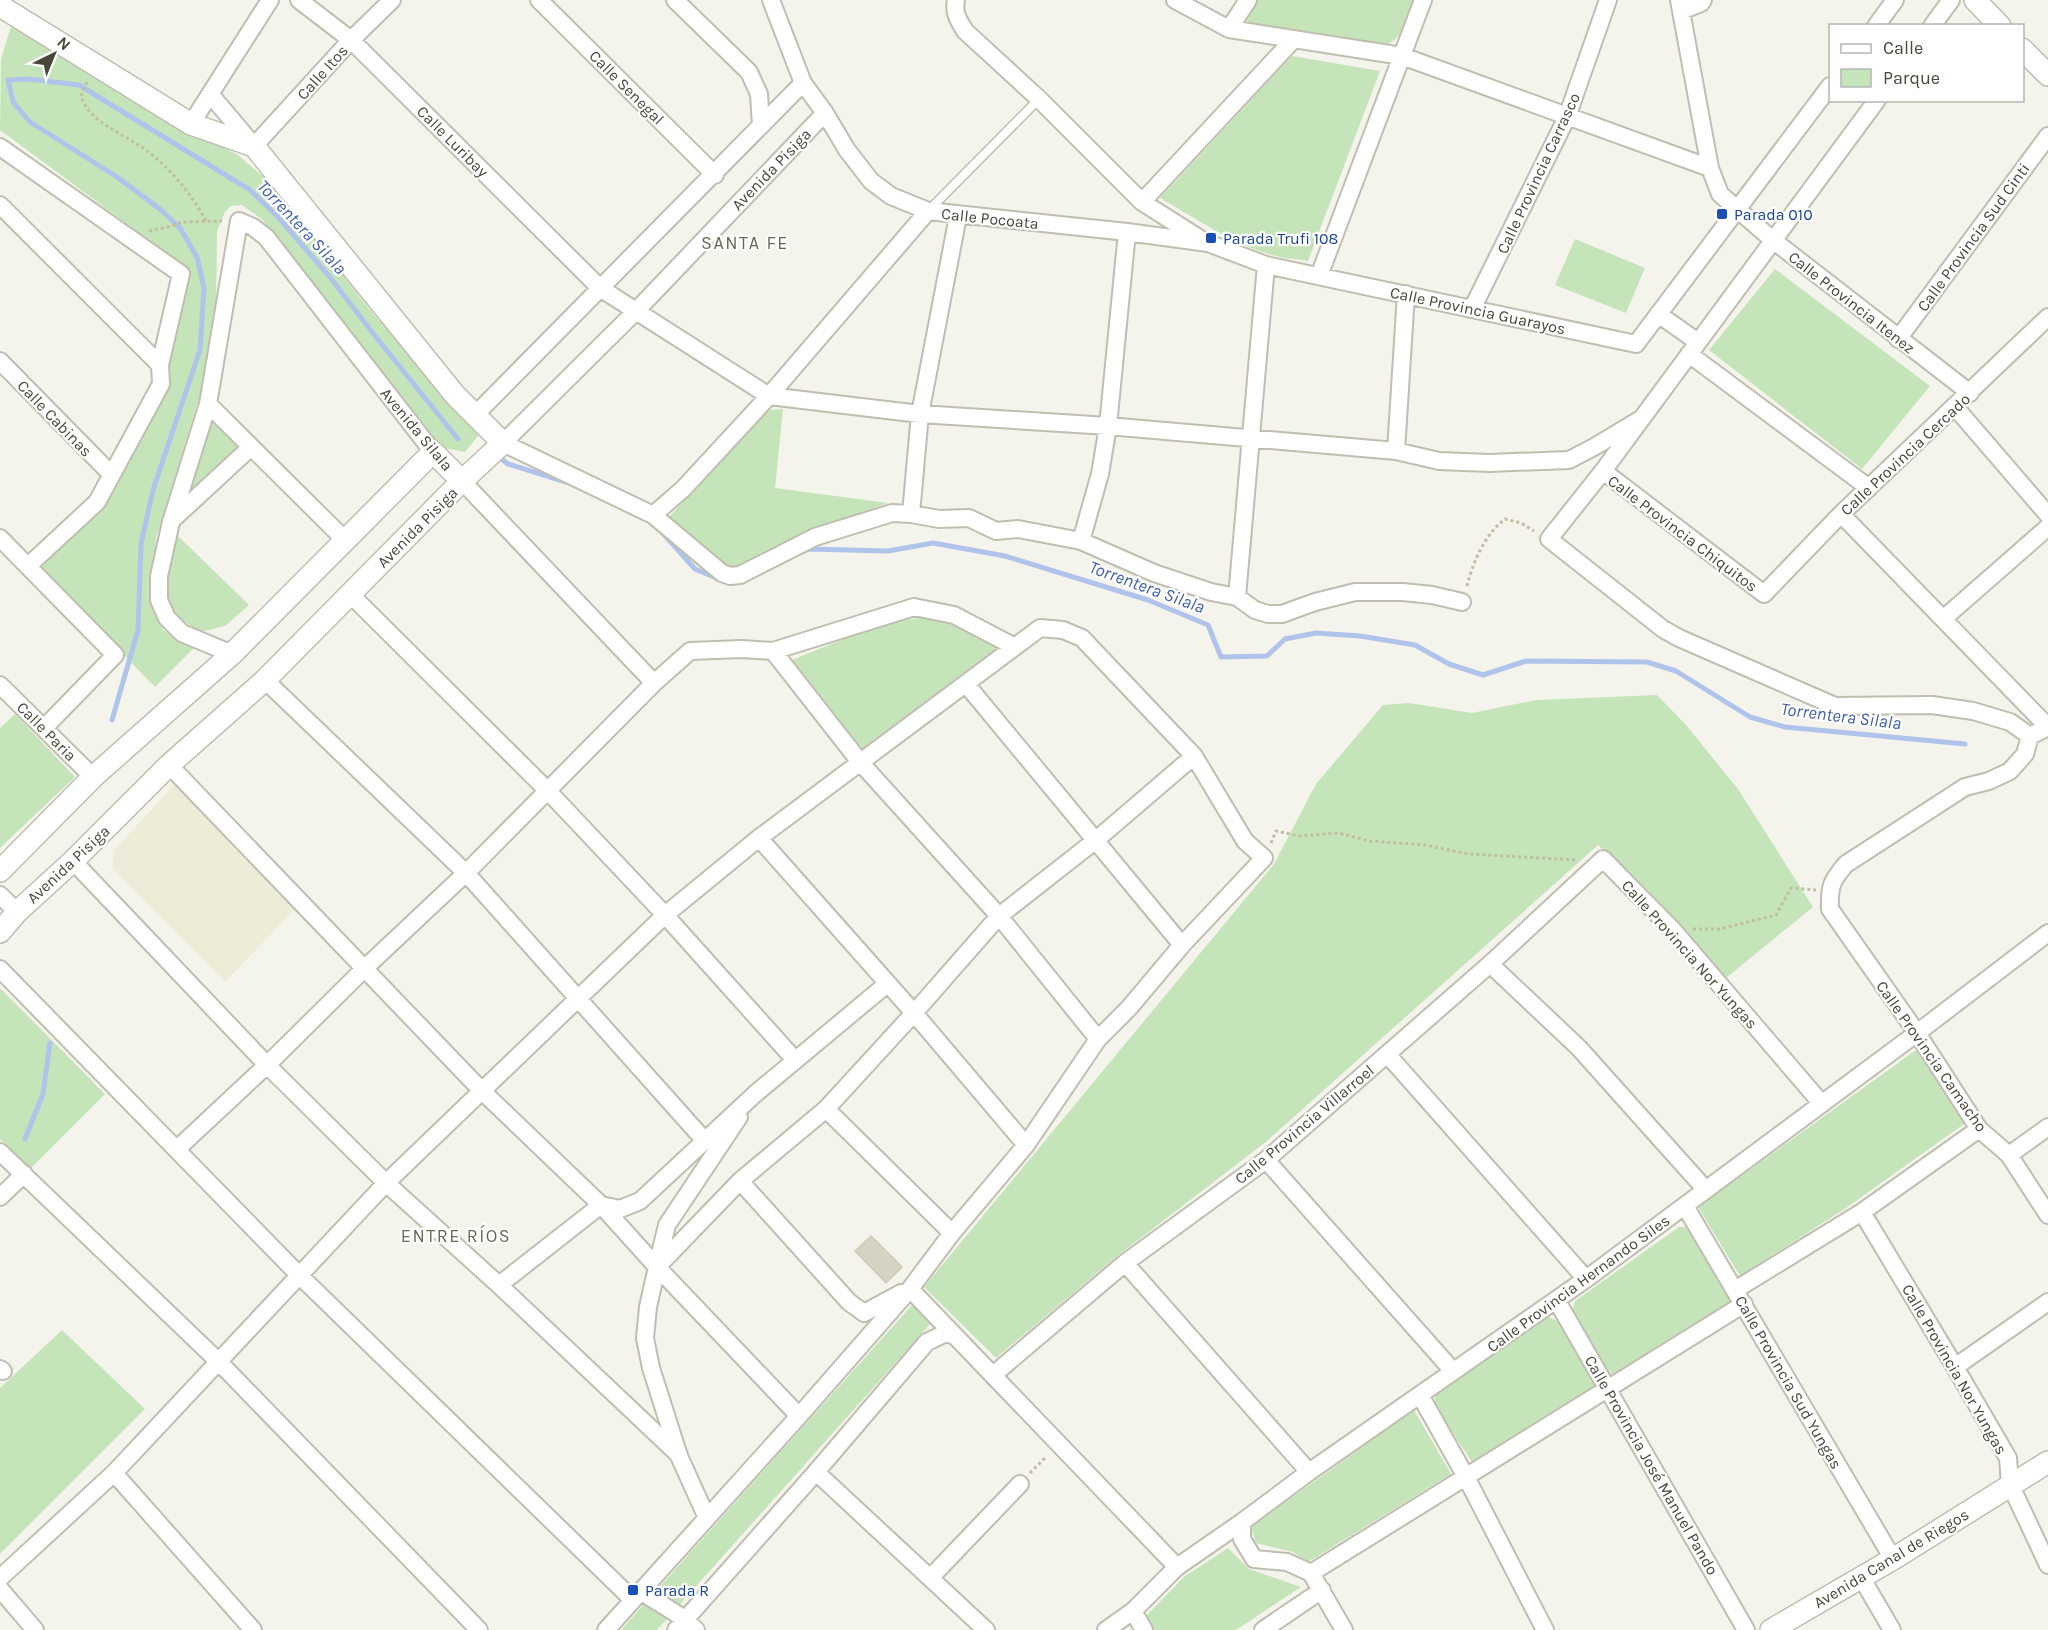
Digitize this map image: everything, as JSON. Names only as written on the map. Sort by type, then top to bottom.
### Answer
[{"type":"street","points":[[3,0],[0,5],[191,124],[255,146]]},
{"type":"street","points":[[191,124],[270,0]]},
{"type":"street","name":"Calle Luribay","points":[[299,0],[351,40],[600,288],[770,396]]},
{"type":"street","name":"Calle Itos","points":[[255,146],[351,40],[392,0]]},
{"type":"street","name":"Calle Senegal","points":[[539,0],[715,175]]},
{"type":"street","points":[[675,0],[749,72],[759,94],[761,126]]},
{"type":"street","name":"Calle Pocoata","points":[[771,0],[803,83],[825,112],[847,150],[871,181],[891,196],[928,212],[1127,232],[1208,243],[1266,265],[1319,276]]},
{"type":"street","points":[[956,0],[954,7],[957,18],[965,31],[1039,99],[1142,202],[1208,243]]},
{"type":"street","points":[[1175,0],[1229,29],[1402,56],[1710,168]]},
{"type":"street","points":[[1229,29],[1248,0]]},
{"type":"street","points":[[1319,276],[1423,0]]},
{"type":"street","name":"Calle Provincia Carrasco","points":[[1472,309],[1567,117],[1608,0]]},
{"type":"street","points":[[1680,6],[1701,3],[1703,0]]},
{"type":"street","points":[[1877,24],[1895,0]]},
{"type":"street","points":[[1933,24],[1951,0]]},
{"type":"street","points":[[1975,0],[1998,24]]},
{"type":"street","name":"Calle Provincia Itenez","points":[[1680,6],[1710,168],[1720,194],[1774,241],[1970,393]]},
{"type":"street","points":[[1142,202],[1294,39]]},
{"type":"street","points":[[2024,51],[2048,75]]},
{"type":"street","points":[[475,415],[715,175],[803,83]]},
{"type":"street","points":[[1829,87],[1658,315],[1694,348],[1869,488]]},
{"type":"street","points":[[210,94],[255,146],[389,316],[455,395],[503,443],[653,515],[722,573],[730,576],[740,575],[815,537],[892,513],[939,519],[969,518],[996,531],[1018,529],[1081,541],[1154,573],[1211,592],[1237,597],[1255,610],[1268,614],[1282,614],[1315,602],[1355,592],[1403,592],[1432,595],[1462,602]]},
{"type":"street","points":[[1876,102],[1603,471],[1549,539],[1663,629],[1835,706],[1932,705],[1973,711],[2010,722],[2030,736]]},
{"type":"street","name":"Avenida Pisiga","points":[[0,932],[17,912],[73,861],[170,765],[265,680],[462,481],[637,310],[825,112]]},
{"type":"street","name":"Calle Provincia Sud Cinti","points":[[1898,339],[2048,136]]},
{"type":"street","points":[[0,147],[182,274],[160,365],[161,384],[97,502],[28,566]]},
{"type":"street","points":[[0,205],[160,365]]},
{"type":"street","points":[[653,515],[683,489],[770,396],[928,212]]},
{"type":"street","points":[[911,514],[920,414],[958,216]]},
{"type":"street","points":[[232,654],[182,633],[167,618],[159,600],[159,576],[171,522],[208,404],[238,221]]},
{"type":"street","name":"Avenida Silala","points":[[238,221],[253,227],[266,237],[433,452],[654,683]]},
{"type":"street","points":[[1081,541],[1100,474],[1108,426],[1127,232]]},
{"type":"street","points":[[1237,597],[1266,265]]},
{"type":"street","name":"Calle Provincia Guarayos","points":[[1319,276],[1636,344],[1658,315]]},
{"type":"street","points":[[1396,451],[1406,294]]},
{"type":"street","name":"Calle Provincia Cercado","points":[[1764,594],[1841,514],[2047,320]]},
{"type":"street","name":"Calle Cabinas","points":[[0,361],[111,474]]},
{"type":"street","points":[[770,396],[920,414],[1108,426],[1396,451],[1440,461],[1489,463],[1569,460],[1640,420]]},
{"type":"street","points":[[208,404],[345,540]]},
{"type":"street","points":[[1955,407],[2048,515]]},
{"type":"street","points":[[171,522],[251,447]]},
{"type":"street","points":[[0,871],[93,777],[232,654],[433,452]]},
{"type":"street","name":"Calle Provincia Chiquitos","points":[[1603,471],[1764,594]]},
{"type":"street","points":[[1841,514],[2048,728],[2030,736]]},
{"type":"street","points":[[1943,619],[2048,527]]},
{"type":"street","points":[[0,538],[115,655],[44,728]]},
{"type":"street","points":[[350,594],[548,790],[665,915],[795,1060]]},
{"type":"street","points":[[177,1149],[466,873],[654,683],[690,651],[742,649],[772,651],[914,607],[954,615],[1015,647]]},
{"type":"street","points":[[0,1578],[114,1473],[386,1183],[665,915],[759,838],[1040,628],[1063,630],[1083,638],[1194,756],[1245,841],[1264,858],[1182,945],[1129,1008],[1098,1039],[1026,1145],[952,1233],[910,1289],[606,1630]]},
{"type":"street","points":[[772,651],[860,762],[999,916],[1098,1039]]},
{"type":"street","points":[[265,680],[466,873],[705,1141]]},
{"type":"street","points":[[966,684],[1182,945]]},
{"type":"street","name":"Calle Paria","points":[[0,685],[93,777]]},
{"type":"street","points":[[1830,891],[1834,878],[1846,864],[1965,786],[1989,781],[2010,771],[2025,754],[2030,736]]},
{"type":"street","points":[[657,1267],[740,1181],[826,1109],[914,1014],[999,916],[1096,840],[1194,756]]},
{"type":"street","points":[[170,765],[481,1090],[601,1205],[799,1416]]},
{"type":"street","points":[[759,838],[1026,1145]]},
{"type":"street","name":"Calle Provincia Nor Yungas","points":[[1603,859],[1672,929],[1822,1104]]},
{"type":"street","name":"Calle Provincia Villarroel","points":[[993,1375],[1125,1263],[1266,1160],[1490,964],[1603,859]]},
{"type":"street","points":[[73,861],[267,1065],[386,1183],[500,1286],[679,1456]]},
{"type":"street","name":"Calle Provincia Camacho","points":[[1830,891],[1830,909],[1917,1034],[1979,1129],[2009,1155],[2048,1215]]},
{"type":"street","points":[[0,895],[17,912]]},
{"type":"street","name":"Calle Provincia Hernando Siles","points":[[1106,1630],[1133,1611],[1177,1567],[1453,1371],[1557,1301],[1917,1034],[2048,933]]},
{"type":"street","points":[[1490,964],[1579,1048],[1706,1190]]},
{"type":"street","points":[[0,969],[299,1275],[636,1595],[685,1626],[927,1342],[946,1333],[955,1336]]},
{"type":"street","points":[[601,1205],[620,1209],[640,1201],[755,1094],[887,984]]},
{"type":"street","points":[[1387,1054],[1586,1279]]},
{"type":"street","points":[[707,1518],[679,1456],[651,1368],[645,1338],[648,1307],[667,1225],[755,1094]]},
{"type":"street","points":[[826,1109],[952,1233]]},
{"type":"street","points":[[2009,1155],[2048,1127]]},
{"type":"street","points":[[1735,1290],[1862,1212],[1979,1129]]},
{"type":"street","points":[[0,1152],[219,1362],[479,1630]]},
{"type":"street","points":[[1266,1160],[1453,1371]]},
{"type":"street","points":[[0,1197],[24,1174]]},
{"type":"street","points":[[740,1181],[849,1302],[864,1313],[910,1289]]},
{"type":"street","points":[[500,1286],[601,1205]]},
{"type":"street","name":"Calle Provincia Sud Yungas","points":[[1685,1206],[1893,1559]]},
{"type":"street","name":"Calle Provincia Nor Yungas","points":[[1862,1212],[2008,1458],[2010,1484],[2048,1565]]},
{"type":"street","points":[[1125,1263],[1309,1472]]},
{"type":"street","points":[[910,1289],[1177,1567]]},
{"type":"street","name":"Calle Provincia José Manuel Pando","points":[[1557,1301],[1746,1630]]},
{"type":"street","points":[[1955,1367],[2048,1302]]},
{"type":"street","points":[[1311,1573],[1743,1304]]},
{"type":"street","points":[[1420,1395],[1466,1477],[1545,1630]]},
{"type":"street","name":"Avenida Canal de Riegos","points":[[1771,1630],[1893,1559],[2048,1462]]},
{"type":"street","points":[[816,1472],[986,1630]]},
{"type":"street","points":[[114,1473],[253,1630]]},
{"type":"street","points":[[930,1578],[1020,1484]]},
{"type":"street","points":[[1242,1522],[1242,1539],[1254,1559],[1287,1562],[1311,1573],[1344,1630]]},
{"type":"street","points":[[1861,1577],[1892,1630]]},
{"type":"street","points":[[0,1589],[35,1630]]},
{"type":"street","points":[[1263,1630],[1322,1590]]},
{"type":"street","points":[[1133,1611],[1144,1630]]},
{"type":"lane","points":[[928,212],[1039,99]]},
{"type":"path","points":[[88,81],[81,96],[83,104],[97,118],[148,151],[173,173],[194,199],[206,221]]},
{"type":"path","points":[[172,226],[182,222],[238,221]]},
{"type":"path","points":[[1462,602],[1472,565],[1496,526],[1505,519],[1521,523],[1549,539]]},
{"type":"path","points":[[1264,858],[1276,831],[1299,836],[1338,832],[1370,841],[1425,845],[1468,854],[1566,860],[1603,859]]},
{"type":"path","points":[[1672,929],[1720,929],[1746,924],[1776,915],[1791,888],[1830,891]]},
{"type":"path","points":[[1020,1484],[1058,1443]]},
{"type":"shaded area","points":[[178,781],[302,902],[225,982],[113,869],[113,851]]},
{"type":"green space","points":[[1256,0],[1415,0],[1401,32],[1386,45],[1254,27],[1249,25],[1245,18]]},
{"type":"green space","points":[[12,23],[205,138],[238,155],[273,185],[369,309],[448,398],[482,431],[465,452],[444,448],[431,440],[263,220],[242,205],[231,206],[225,212],[217,231],[216,314],[208,369],[156,538],[151,601],[163,630],[194,648],[155,687],[37,566],[104,506],[168,372],[188,282],[188,269],[0,130],[1,59]]},
{"type":"green space","points":[[1292,56],[1380,71],[1308,261],[1280,257],[1248,247],[1160,198]]},
{"type":"green space","points":[[1575,239],[1645,268],[1626,313],[1555,285]]},
{"type":"green space","points":[[1775,269],[1930,386],[1862,469],[1709,350]]},
{"type":"green space","points":[[783,409],[775,488],[888,503],[803,534],[742,567],[726,566],[667,519],[768,410]]},
{"type":"green space","points":[[211,420],[239,446],[186,498]]},
{"type":"green space","points":[[176,534],[249,605],[225,626],[201,632],[181,619],[174,610],[169,600],[168,579]]},
{"type":"green space","points":[[925,617],[949,621],[995,646],[997,655],[862,751],[792,660],[883,623]]},
{"type":"green space","points":[[1657,695],[1686,725],[1738,789],[1813,907],[1726,978],[1648,890],[1598,845],[1267,1141],[1116,1257],[996,1358],[924,1287],[1274,864],[1316,784],[1383,705],[1409,703],[1472,713],[1536,700]]},
{"type":"green space","points":[[15,714],[75,777],[0,848],[0,728]]},
{"type":"green space","points":[[0,988],[105,1094],[30,1169],[0,1139]]},
{"type":"green space","points":[[1916,1050],[1964,1124],[1846,1208],[1740,1276],[1698,1207]]},
{"type":"green space","points":[[1679,1227],[1686,1227],[1693,1232],[1729,1293],[1729,1304],[1615,1375],[1610,1373],[1572,1312],[1575,1301]]},
{"type":"green space","points":[[913,1304],[932,1322],[657,1630],[621,1630]]},
{"type":"green space","points":[[1548,1317],[1558,1321],[1595,1381],[1596,1387],[1474,1465],[1435,1406],[1438,1391]]},
{"type":"green space","points":[[62,1330],[145,1409],[0,1554],[0,1388]]},
{"type":"green space","points":[[1414,1410],[1451,1474],[1308,1562],[1293,1552],[1256,1543],[1251,1527]]},
{"type":"green space","points":[[1228,1548],[1249,1569],[1301,1587],[1236,1630],[1154,1630],[1146,1616],[1184,1577]]},
{"type":"building","points":[[871,1236],[902,1267],[886,1283],[855,1251]]},
{"type":"waterway","points":[[112,720],[138,630],[141,544],[153,490],[200,350],[204,288],[197,257],[180,228],[160,209],[117,177],[30,122],[13,102],[8,80],[29,79],[79,85],[250,190],[277,216],[329,276],[458,439]]},
{"type":"waterway","name":"Torrentera Silala","points":[[497,455],[508,464],[566,482]]},
{"type":"waterway","name":"Torrentera Silala","points":[[660,530],[695,569],[721,580]]},
{"type":"waterway","name":"Torrentera Silala","points":[[804,551],[808,549],[888,551],[933,543],[1005,556],[1148,600],[1208,625],[1221,657],[1267,656],[1285,639],[1316,633],[1360,636],[1415,645],[1449,664],[1483,675],[1526,661],[1647,662],[1676,671],[1750,717],[1785,727],[1965,744]]},
{"type":"waterway","points":[[25,1139],[43,1094],[50,1043]]},
{"type":"place","name":"Parada 010","points":[[1722,214]]},
{"type":"place","name":"Parada Trufi 108","points":[[1211,238]]},
{"type":"place","name":"Parada R","points":[[633,1590]]},
{"type":"district","name":"SANTA FE","points":[[745,243]]},
{"type":"district","name":"ENTRE RÍOS","points":[[456,1236]]}]
